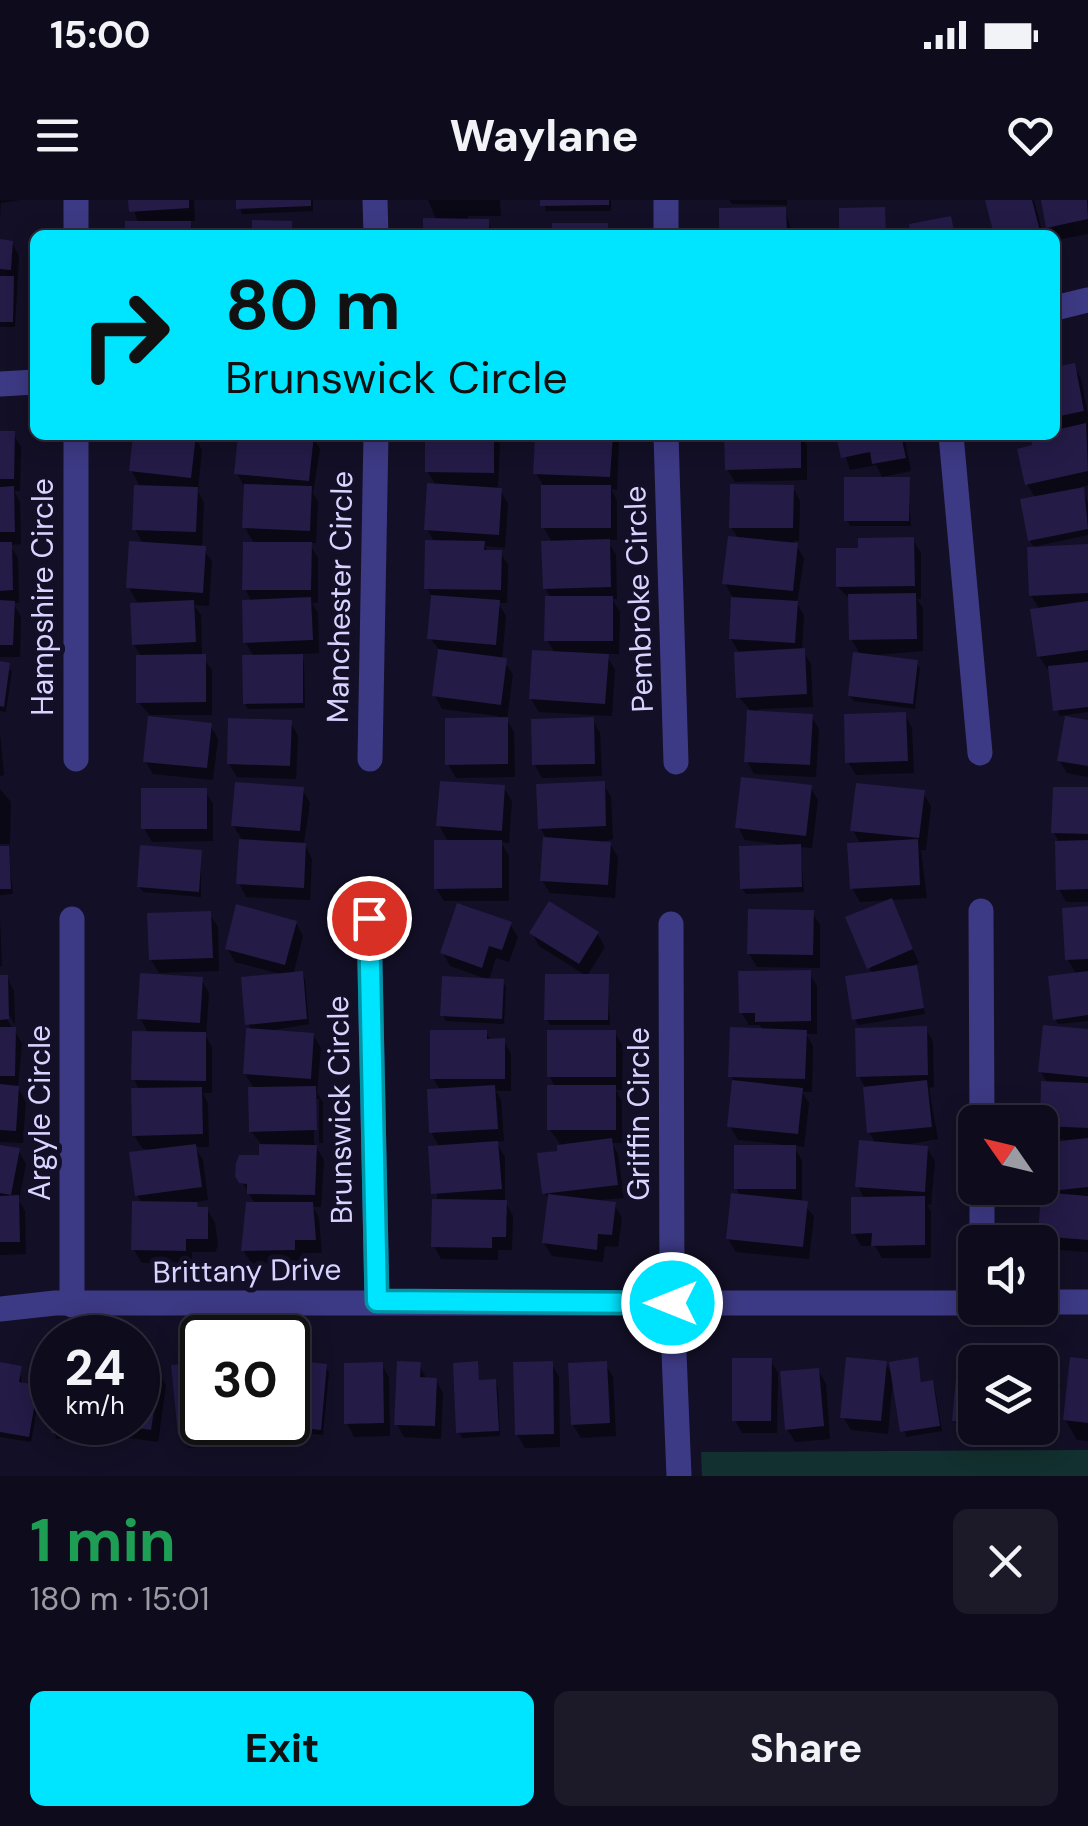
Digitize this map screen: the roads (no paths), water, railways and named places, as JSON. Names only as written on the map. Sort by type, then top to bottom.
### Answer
[{"type":"street","points":[[76,200],[76,230]]},
{"type":"street","points":[[375,200],[376,230]]},
{"type":"street","points":[[666,200],[666,230]]},
{"type":"street","points":[[1060,307],[1088,300]]},
{"type":"street","points":[[0,384],[30,382]]},
{"type":"street","name":"Hampshire Circle","points":[[76,440],[76,759]]},
{"type":"street","name":"Manchester Circle","points":[[370,760],[376,440]]},
{"type":"street","name":"Pembroke Circle","points":[[666,440],[676,762]]},
{"type":"street","points":[[951,440],[980,753]]},
{"type":"street","points":[[981,911],[982,1105]]},
{"type":"street","name":"Brunswick Circle","points":[[369,918],[377,1301]]},
{"type":"street","name":"Argyle Circle","points":[[72,920],[72,1306]]},
{"type":"street","name":"Griffin Circle","points":[[672,924],[672,1303],[679,1476]]},
{"type":"street","points":[[1058,1302],[1088,1302]]},
{"type":"street","name":"Brittany Drive","points":[[0,1309],[55,1303],[958,1303]]}]
